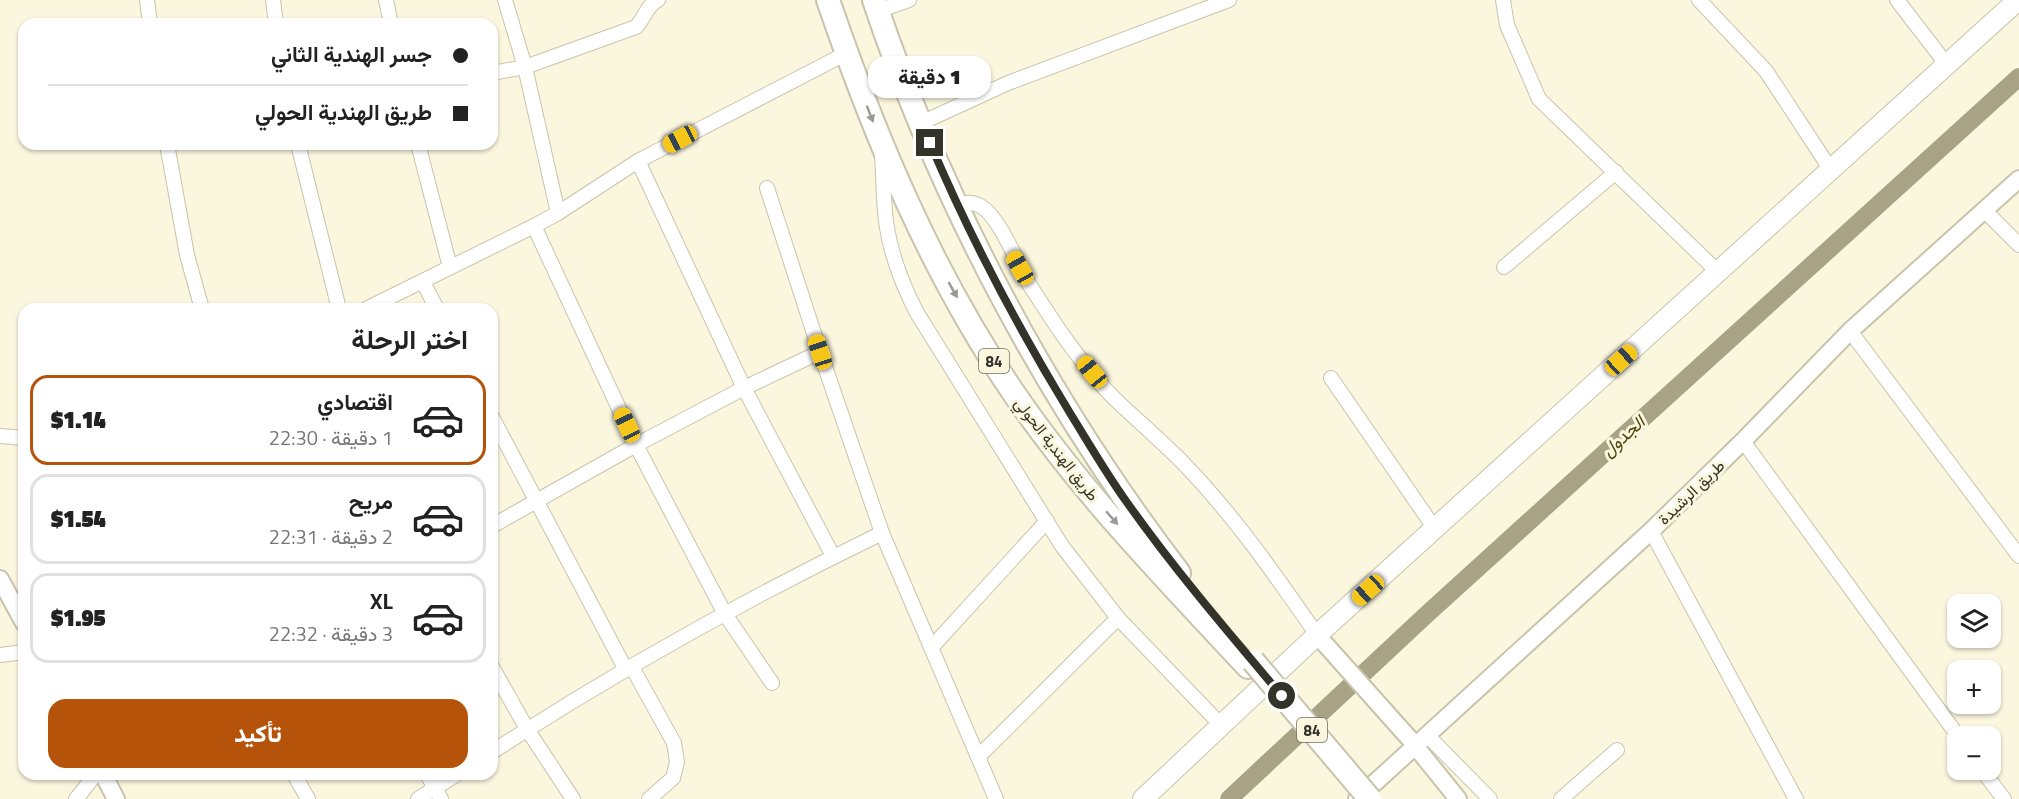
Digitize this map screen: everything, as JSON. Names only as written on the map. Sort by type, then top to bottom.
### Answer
[{"type":"highway","name":"طريق الهندية الحولي","points":[[828,0],[881,144],[916,221],[980,339],[1013,392],[1097,501],[1250,664]]},
{"type":"highway","name":"طريق الهندية الحولي","points":[[876,6],[921,123],[956,205],[1030,344],[1124,499],[1250,664]]},
{"type":"highway","name":"84","points":[[1250,664],[1371,799]]},
{"type":"highway","name":"84","points":[[1250,664],[1359,799]]},
{"type":"main road","points":[[1143,799],[1317,635],[2018,0]]},
{"type":"street","points":[[147,0],[149,18]]},
{"type":"street","points":[[273,0],[275,18]]},
{"type":"street","points":[[386,0],[390,18]]},
{"type":"street","points":[[505,0],[525,68],[558,213]]},
{"type":"street","points":[[498,72],[525,68],[636,27],[643,20],[644,6],[658,0]]},
{"type":"street","points":[[876,6],[909,0]]},
{"type":"street","points":[[921,123],[1008,82],[1229,0]]},
{"type":"street","points":[[1503,0],[1507,25],[1539,99],[1718,272]]},
{"type":"street","points":[[1699,0],[1766,71],[1831,170]]},
{"type":"street","points":[[1897,0],[1947,65]]},
{"type":"street","points":[[379,303],[534,226],[638,161],[847,53]]},
{"type":"street","points":[[881,144],[886,227],[906,293],[1062,546],[1118,618],[1221,725]]},
{"type":"street","points":[[168,150],[187,255],[200,303]]},
{"type":"street","points":[[299,150],[338,303]]},
{"type":"street","points":[[420,150],[450,267]]},
{"type":"street","points":[[638,161],[744,388],[834,556]]},
{"type":"street","points":[[1504,267],[1616,172]]},
{"type":"street","name":"طريق الرشيدة","points":[[1359,799],[1651,531],[1850,331],[2019,180]]},
{"type":"street","points":[[767,188],[882,532],[996,799]]},
{"type":"street","points":[[956,205],[973,203],[990,213],[1029,284],[1069,344],[1115,400],[1185,465],[1226,509],[1260,553],[1317,635],[1383,709],[1420,743],[1490,799]]},
{"type":"street","points":[[1985,211],[2019,245]]},
{"type":"street","points":[[534,226],[636,445],[725,614],[772,683]]},
{"type":"street","points":[[423,282],[434,303]]},
{"type":"street","points":[[1850,331],[2019,556]]},
{"type":"street","points":[[498,523],[636,445],[744,388],[820,352]]},
{"type":"street","points":[[1331,378],[1435,529]]},
{"type":"street","points":[[498,429],[536,502],[629,668],[675,743],[677,762],[673,778],[650,799]]},
{"type":"street","points":[[0,436],[18,438]]},
{"type":"street","points":[[1743,441],[1951,726]]},
{"type":"street","points":[[931,648],[1047,521]]},
{"type":"street","points":[[1651,531],[1796,799]]},
{"type":"street","points":[[498,748],[629,668],[725,614],[882,532]]},
{"type":"street","points":[[0,579],[18,612]]},
{"type":"street","points":[[978,757],[1118,618]]},
{"type":"street","points":[[0,655],[18,653]]},
{"type":"street","points":[[498,678],[527,729],[573,799]]},
{"type":"street","points":[[1420,743],[1458,799]]},
{"type":"street","points":[[1561,799],[1617,750]]},
{"type":"street","points":[[76,799],[91,780]]},
{"type":"street","points":[[106,780],[116,799]]},
{"type":"street","points":[[297,780],[308,799]]},
{"type":"street","points":[[430,780],[438,794]]},
{"type":"street","points":[[418,799],[438,794],[451,780]]},
{"type":"street","points":[[1990,780],[2004,799]]},
{"type":"waterway","name":"الجدول","points":[[1229,799],[1426,615],[2019,77]]},
{"type":"route","points":[[930,143],[956,205],[1003,297],[1052,383],[1124,499],[1186,582],[1282,696]]}]
